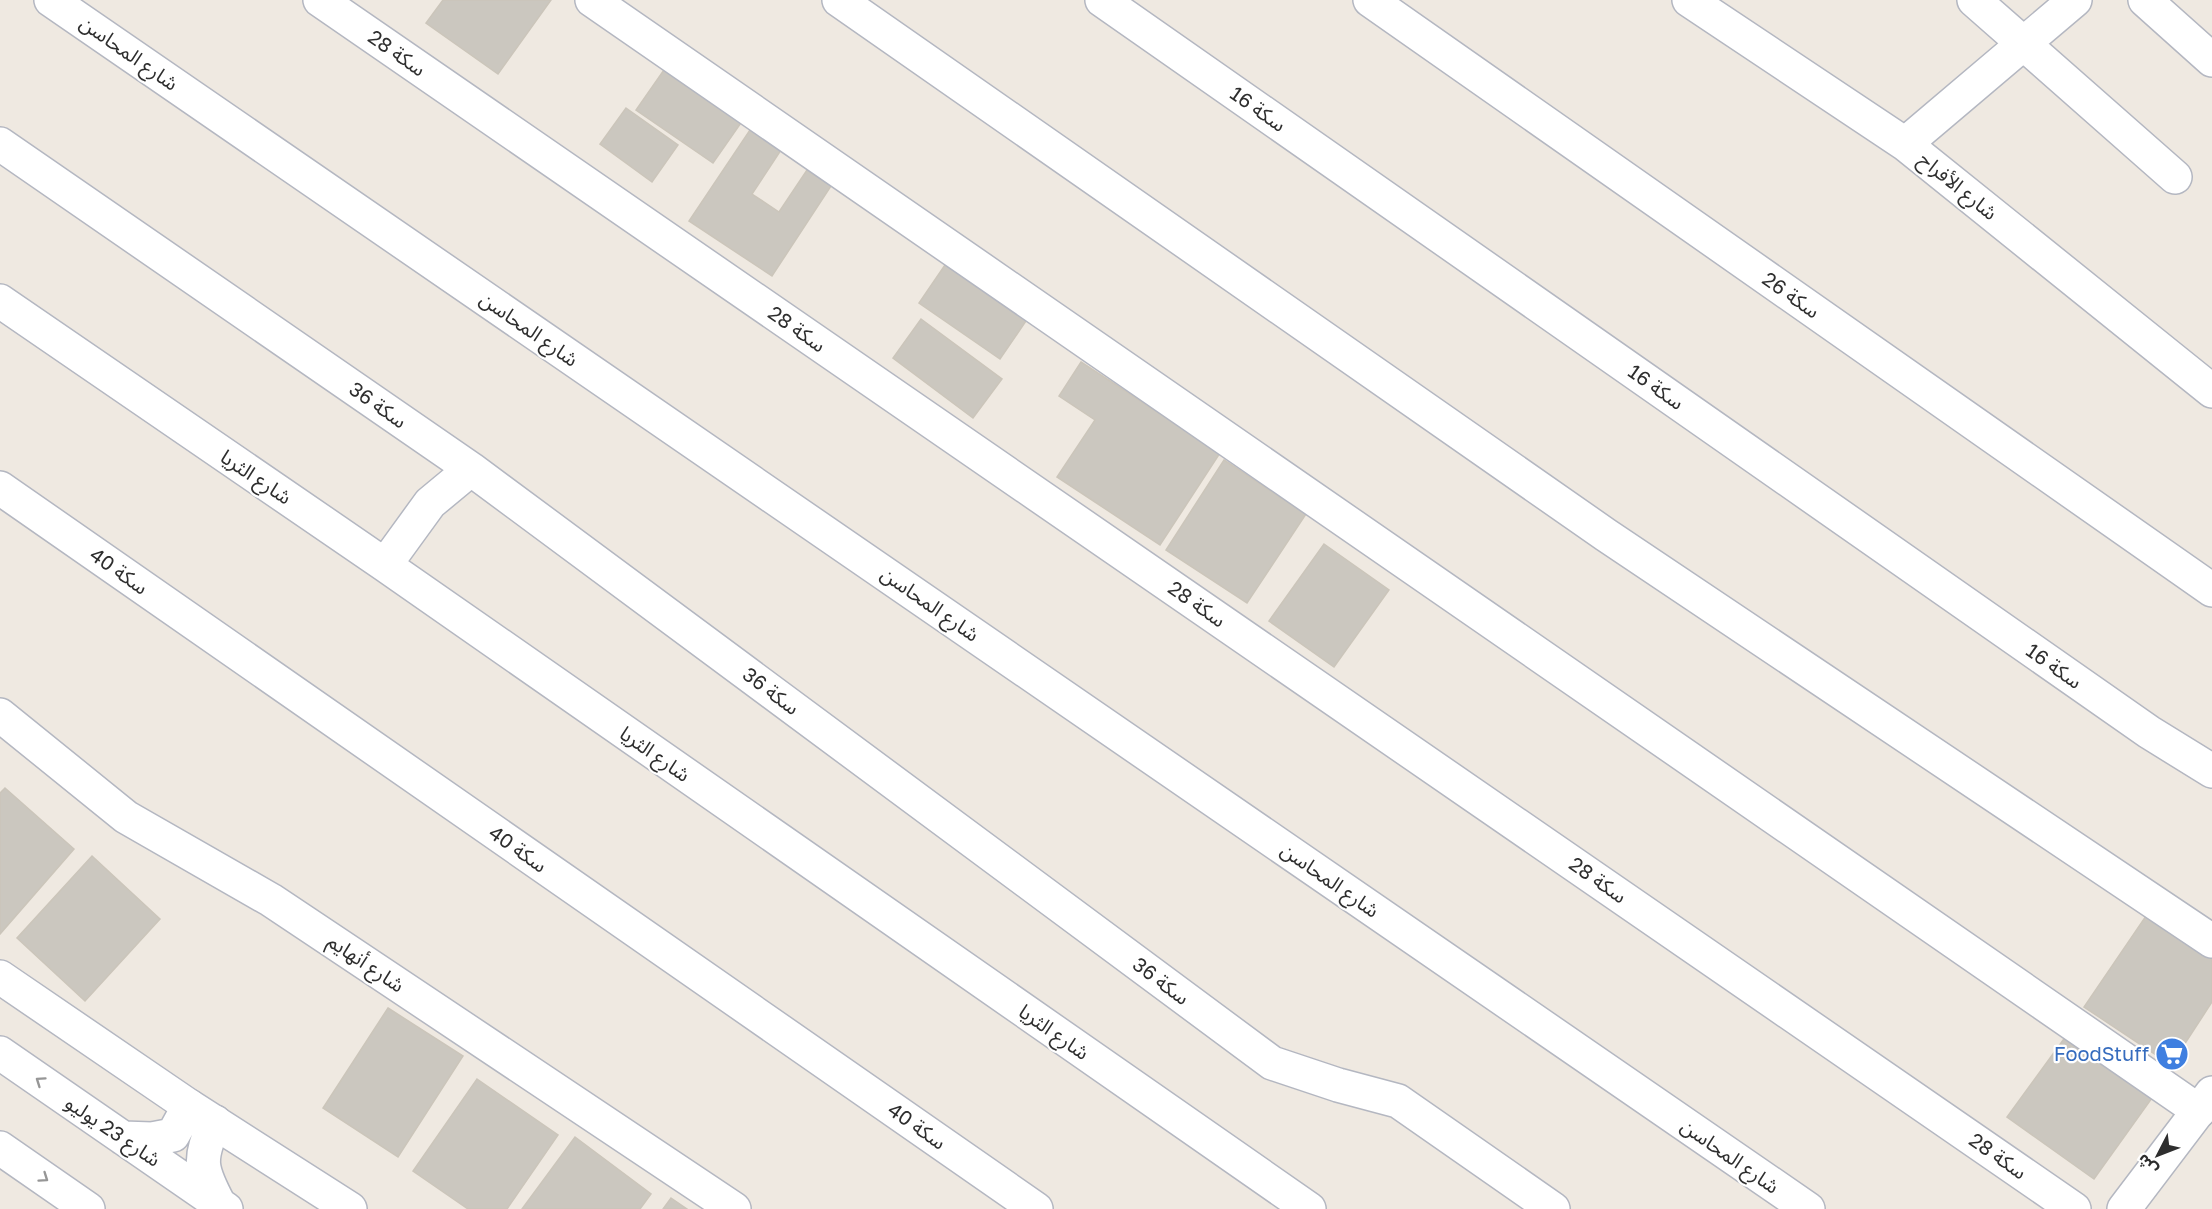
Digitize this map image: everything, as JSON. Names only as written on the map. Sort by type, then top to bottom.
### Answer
[{"type":"street","name":"شارع المحاسن","points":[[51,0],[1808,1209]]},
{"type":"street","name":"سكة 28","points":[[320,0],[2074,1209]]},
{"type":"street","points":[[592,0],[2205,1102],[2124,1209]]},
{"type":"street","points":[[839,0],[1606,534],[2212,941]]},
{"type":"street","name":"سكة 16","points":[[1102,0],[2149,732],[2212,771]]},
{"type":"street","name":"سكة 26","points":[[1370,0],[2212,591]]},
{"type":"street","name":"شارع الأفراح","points":[[1689,0],[1905,144],[2212,391]]},
{"type":"street","points":[[1974,0],[2175,177]]},
{"type":"street","points":[[1905,144],[2075,0]]},
{"type":"street","points":[[2145,0],[2212,60]]},
{"type":"street","name":"سكة 36","points":[[0,144],[471,469],[1272,1063],[1338,1085],[1398,1101],[1553,1209]]},
{"type":"street","name":"شارع الثريا","points":[[0,301],[385,565],[1309,1209]]},
{"type":"street","points":[[385,565],[430,503],[471,469]]},
{"type":"street","name":"سكة 40","points":[[0,488],[1036,1209]]},
{"type":"street","name":"شارع أنهايم","points":[[0,715],[126,817],[271,900],[734,1209]]},
{"type":"street","points":[[0,977],[202,1114],[350,1209]]},
{"type":"street","name":"شارع 23 يوليو","points":[[0,1053],[222,1206]]},
{"type":"street","points":[[123,1138],[152,1139],[173,1135],[202,1114]]},
{"type":"street","points":[[202,1114],[206,1142],[201,1161],[206,1179],[222,1206]]},
{"type":"street","points":[[0,1148],[88,1209]]},
{"type":"building","points":[[443,0],[551,0],[498,74],[426,23]]},
{"type":"building","points":[[666,67],[743,120],[713,163],[636,110]]},
{"type":"building","points":[[626,108],[678,145],[652,182],[600,144]]},
{"type":"building","points":[[752,127],[783,147],[752,194],[779,212],[807,170],[831,186],[772,276],[689,221]]},
{"type":"building","points":[[947,262],[1028,318],[1000,359],[919,303]]},
{"type":"building","points":[[921,319],[1002,379],[973,418],[893,358]]},
{"type":"building","points":[[1081,362],[1220,453],[1160,545],[1057,477],[1095,420],[1059,396]]},
{"type":"building","points":[[1224,460],[1306,514],[1247,603],[1166,550]]},
{"type":"building","points":[[1324,544],[1389,590],[1334,667],[1269,621]]},
{"type":"building","points":[[5,788],[74,849],[0,934],[0,793]]},
{"type":"building","points":[[92,856],[160,919],[85,1001],[17,938]]},
{"type":"building","points":[[2146,916],[2212,960],[2212,1002],[2171,1065],[2084,1007]]},
{"type":"building","points":[[388,1008],[463,1056],[398,1157],[323,1108]]},
{"type":"building","points":[[2066,1036],[2152,1098],[2094,1179],[2007,1117]]},
{"type":"building","points":[[477,1079],[558,1135],[507,1209],[468,1209],[413,1171]]},
{"type":"building","points":[[575,1137],[651,1194],[640,1209],[522,1209]]},
{"type":"building","points":[[671,1198],[687,1209],[663,1209]]},
{"type":"place","name":"FoodStuff","points":[[2172,1054]]}]
